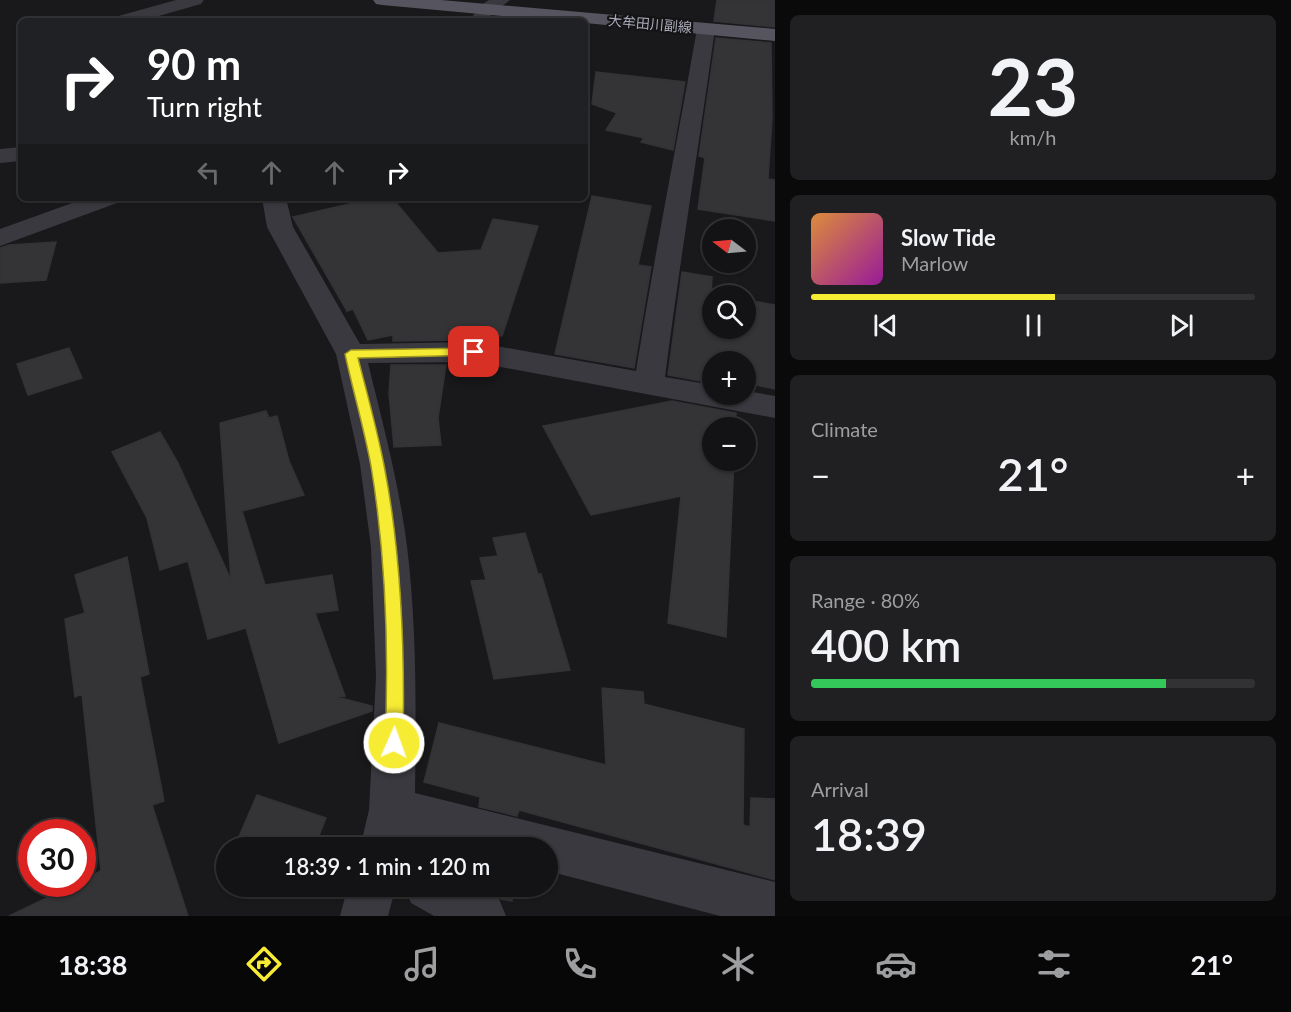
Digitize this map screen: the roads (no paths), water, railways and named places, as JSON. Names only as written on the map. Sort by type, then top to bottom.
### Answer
[{"type":"main road","name":"大牟田川副線","points":[[382,0],[580,18]]},
{"type":"main road","name":"大牟田川副線","points":[[588,19],[775,35]]},
{"type":"street","points":[[132,18],[195,0]]},
{"type":"street","points":[[649,384],[668,250],[687,151],[706,29]]},
{"type":"street","points":[[0,156],[18,154]]},
{"type":"street","points":[[0,238],[101,201]]},
{"type":"street","points":[[275,201],[280,227],[351,354],[377,465],[389,547],[396,677],[387,829],[454,837]]},
{"type":"street","points":[[351,354],[474,352],[775,407]]},
{"type":"street","points":[[558,851],[775,906]]},
{"type":"street","points":[[364,916],[369,897]]},
{"type":"street","points":[[448,897],[482,916]]}]
